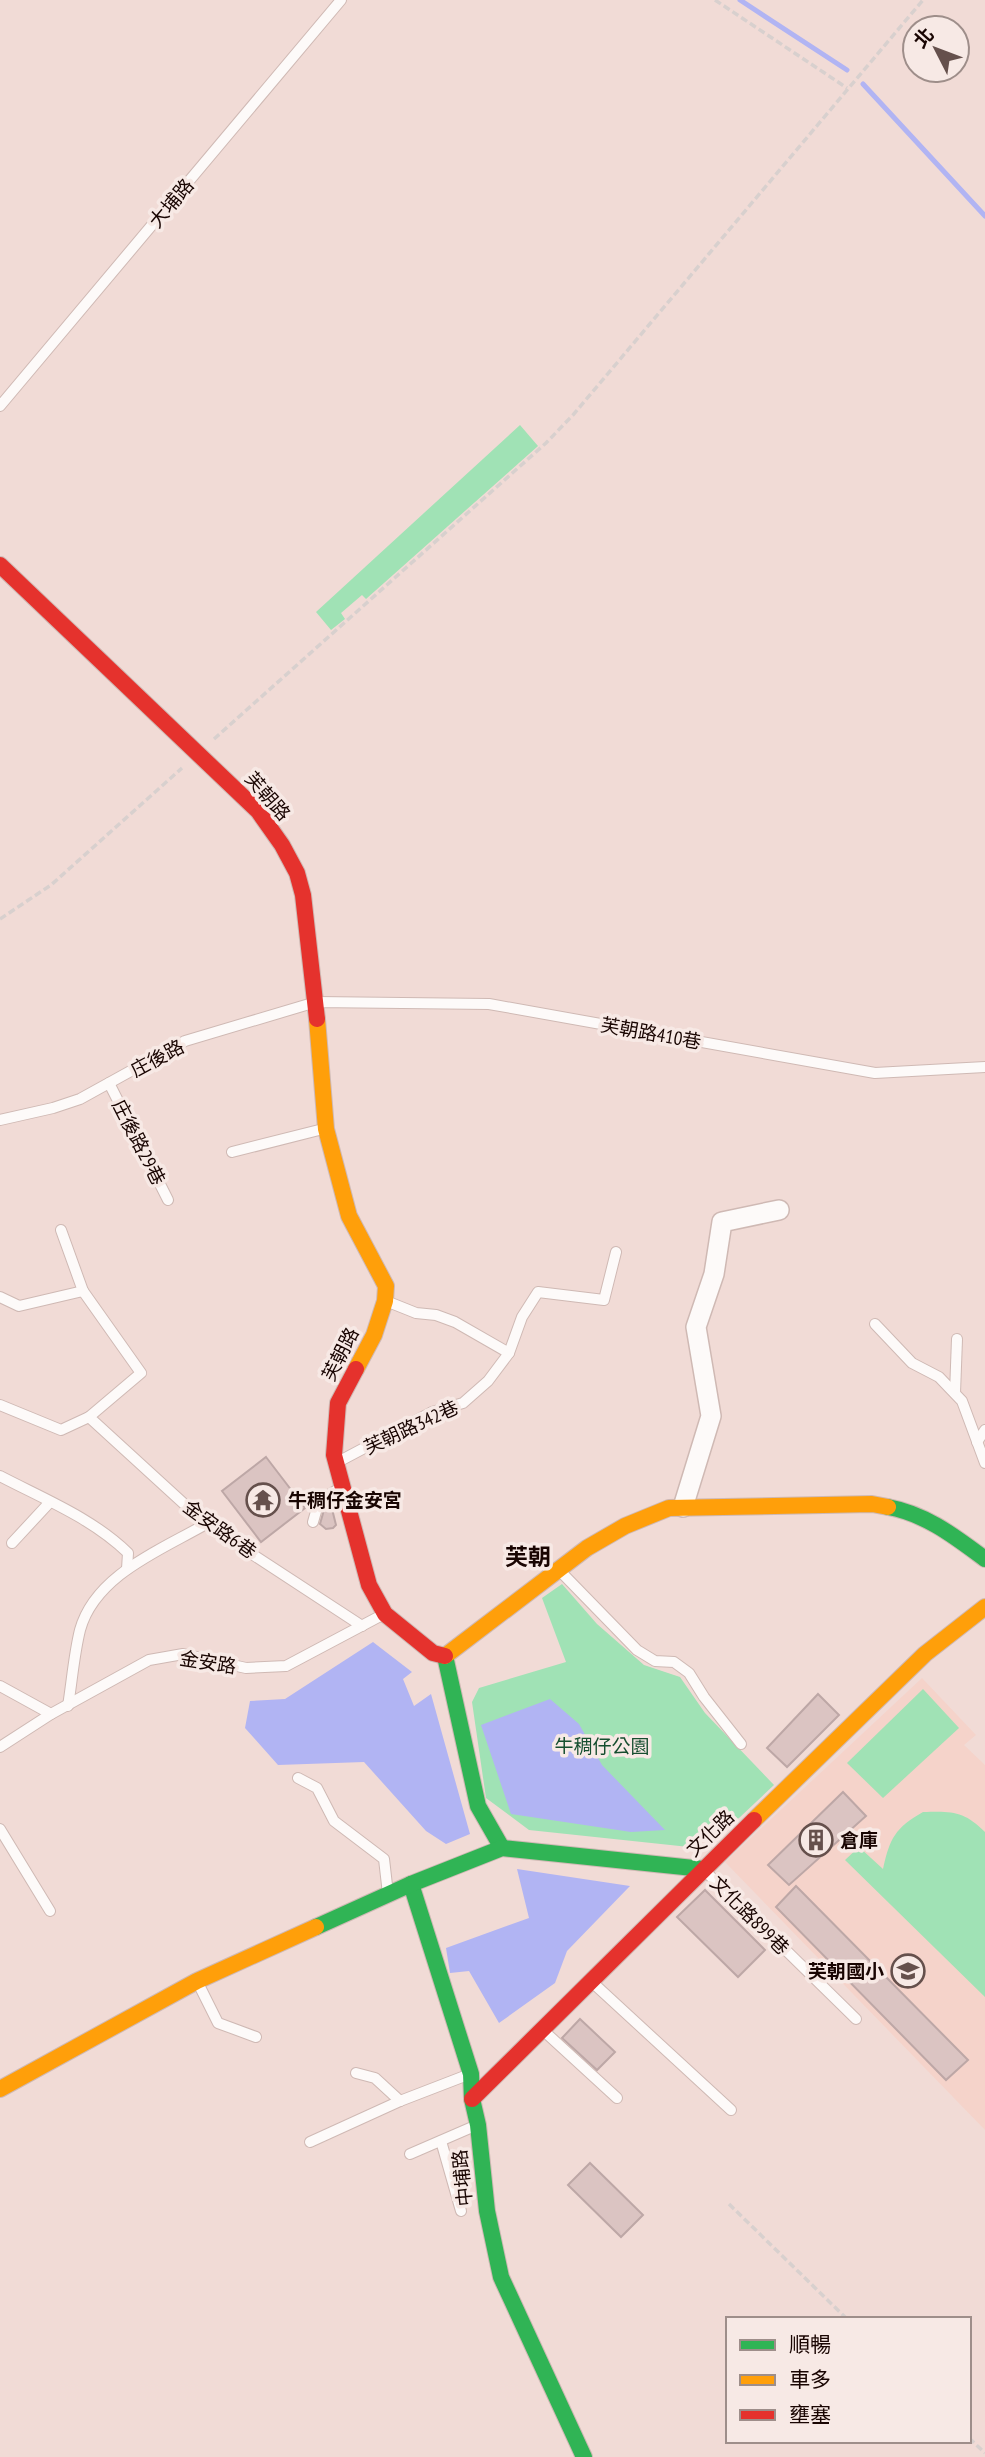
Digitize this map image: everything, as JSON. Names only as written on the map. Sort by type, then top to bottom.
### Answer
[{"type":"street","name":"芙朝路","points":[[0,565],[258,811],[282,845],[297,873],[303,895],[316,1002],[326,1129],[349,1216],[386,1286],[385,1301],[374,1335],[338,1403],[334,1442],[336,1463],[369,1586],[385,1614],[433,1653],[446,1656]]},
{"type":"street","points":[[683,1507],[711,1416],[696,1327],[713,1274],[722,1222],[779,1210]]},
{"type":"street","points":[[502,1848],[478,1806],[446,1656],[587,1548],[625,1526],[669,1508],[872,1504],[909,1511],[945,1529],[985,1559]]},
{"type":"street","name":"文化路","points":[[472,2099],[590,1980],[925,1654],[985,1607]]},
{"type":"street","points":[[0,2089],[197,1981],[388,1895],[502,1848],[703,1869]]},
{"type":"street","name":"中埔路","points":[[411,1885],[471,2074],[487,2211],[501,2277],[584,2457]]},
{"type":"lane","name":"大埔路","points":[[0,406],[341,0]]},
{"type":"lane","name":"芙朝路410巷","points":[[316,1002],[489,1004],[875,1073],[985,1067]]},
{"type":"lane","name":"庄後路","points":[[0,1120],[80,1099],[185,1041],[316,1002]]},
{"type":"lane","name":"庄後路29巷","points":[[109,1083],[168,1200]]},
{"type":"lane","points":[[232,1152],[326,1129]]},
{"type":"lane","points":[[0,1405],[61,1430],[89,1417],[141,1373],[83,1291],[61,1230]]},
{"type":"lane","name":"芙朝路342巷","points":[[336,1463],[432,1412],[463,1402],[488,1381],[509,1353],[522,1317],[538,1292],[604,1300],[616,1252]]},
{"type":"lane","points":[[0,1297],[19,1306],[83,1291]]},
{"type":"lane","points":[[385,1301],[416,1313],[436,1315],[456,1322],[509,1353]]},
{"type":"lane","points":[[875,1324],[912,1363],[939,1377],[962,1401],[985,1463]]},
{"type":"lane","points":[[955,1393],[957,1339]]},
{"type":"lane","name":"金安路6巷","points":[[89,1417],[206,1524],[362,1626]]},
{"type":"lane","points":[[977,1442],[985,1430]]},
{"type":"lane","points":[[0,1476],[110,1536],[128,1553],[127,1569]]},
{"type":"lane","points":[[313,1522],[319,1501],[342,1487]]},
{"type":"lane","points":[[12,1543],[51,1502]]},
{"type":"lane","points":[[68,1706],[81,1628],[98,1597],[127,1569],[206,1524]]},
{"type":"lane","points":[[560,1570],[637,1650],[655,1661],[674,1662],[689,1673],[741,1744]]},
{"type":"lane","name":"金安路","points":[[0,1746],[51,1714],[149,1660],[183,1654],[246,1668],[286,1666],[385,1614]]},
{"type":"lane","points":[[0,1686],[51,1714]]},
{"type":"lane","points":[[298,1778],[317,1788],[334,1821],[384,1859],[388,1895]]},
{"type":"lane","points":[[0,1829],[50,1911]]},
{"type":"lane","name":"文化路899巷","points":[[703,1869],[856,2019]]},
{"type":"lane","points":[[590,1980],[731,2109]]},
{"type":"lane","points":[[197,1981],[218,2023],[256,2037]]},
{"type":"lane","points":[[543,2030],[617,2098]]},
{"type":"lane","points":[[356,2073],[375,2078],[400,2101]]},
{"type":"lane","points":[[310,2142],[400,2101],[471,2074]]},
{"type":"lane","points":[[410,2154],[478,2125]]},
{"type":"lane","points":[[441,2141],[461,2211]]},
{"type":"path","points":[[715,0],[847,88]]},
{"type":"path","points":[[0,919],[51,885],[555,434],[614,368],[923,0]]},
{"type":"path","points":[[729,2204],[845,2317]]},
{"type":"path","points":[[971,2440],[985,2453]]},
{"type":"shaded area","name":"芙朝國小","points":[[922,1678],[976,1735],[964,1745],[985,1765],[985,2130],[725,1862]]},
{"type":"green space","points":[[520,425],[538,446],[366,599],[362,595],[341,613],[345,619],[331,630],[316,612]]},
{"type":"green space","name":"牛稠仔公園","points":[[562,1584],[597,1624],[644,1665],[680,1677],[705,1713],[774,1785],[739,1818],[689,1847],[529,1830],[486,1798],[472,1702],[479,1688],[566,1662],[542,1598]]},
{"type":"green space","points":[[923,1689],[959,1728],[883,1798],[847,1763]]},
{"type":"green space","points":[[923,1812],[964,1816],[985,1832],[985,1997],[845,1860],[859,1847],[883,1869],[895,1835],[906,1823]]},
{"type":"water","points":[[373,1642],[412,1672],[403,1679],[414,1706],[431,1694],[470,1834],[446,1844],[426,1831],[364,1762],[278,1765],[245,1728],[250,1701],[285,1699]]},
{"type":"water","points":[[550,1699],[579,1724],[602,1765],[665,1830],[631,1832],[511,1814],[481,1725]]},
{"type":"water","points":[[517,1869],[630,1886],[567,1951],[555,1983],[499,2023],[469,1971],[450,1973],[446,1948],[529,1918]]},
{"type":"building","name":"牛稠仔金安宮","points":[[266,1457],[305,1508],[261,1542],[222,1491]]},
{"type":"building","points":[[332,1509],[336,1525],[326,1529],[320,1524],[324,1510]]},
{"type":"building","points":[[818,1694],[839,1715],[787,1767],[767,1748]]},
{"type":"building","name":"倉庫","points":[[843,1792],[866,1816],[789,1885],[768,1865]]},
{"type":"building","points":[[796,1886],[968,2060],[946,2080],[776,1907]]},
{"type":"building","points":[[705,1890],[765,1950],[738,1977],[677,1917]]},
{"type":"building","points":[[580,2019],[615,2052],[597,2070],[562,2038]]},
{"type":"building","points":[[590,2163],[643,2215],[621,2237],[568,2185]]},
{"type":"waterway","points":[[740,0],[847,70]]},
{"type":"waterway","points":[[863,84],[985,216]]},
{"type":"traffic: fast","points":[[888,1507],[927,1520],[985,1559]]},
{"type":"traffic: fast","points":[[445,1656],[478,1806],[502,1848]]},
{"type":"traffic: fast","points":[[316,1927],[411,1884],[502,1848],[703,1869]]},
{"type":"traffic: fast","points":[[411,1884],[471,2074],[487,2211],[501,2277],[584,2457]]},
{"type":"traffic: slow","points":[[317,1019],[326,1129],[349,1216],[386,1286],[385,1301],[374,1335],[356,1369]]},
{"type":"traffic: slow","points":[[445,1656],[587,1548],[625,1526],[669,1508],[872,1504],[888,1507]]},
{"type":"traffic: slow","points":[[754,1820],[925,1654],[985,1607]]},
{"type":"traffic: slow","points":[[0,2089],[197,1981],[316,1927]]},
{"type":"traffic: jam","points":[[0,565],[258,811],[282,845],[297,873],[303,895],[317,1019]]},
{"type":"traffic: jam","points":[[356,1369],[338,1403],[334,1455],[369,1585],[385,1614],[433,1653],[445,1656]]},
{"type":"traffic: jam","points":[[472,2099],[754,1820]]},
{"type":"place","name":"牛稠仔金安宮","points":[[263,1500]]},
{"type":"place","name":"倉庫","points":[[816,1840]]},
{"type":"place","name":"芙朝國小","points":[[908,1971]]},
{"type":"district","name":"芙朝","points":[[528,1557]]}]
